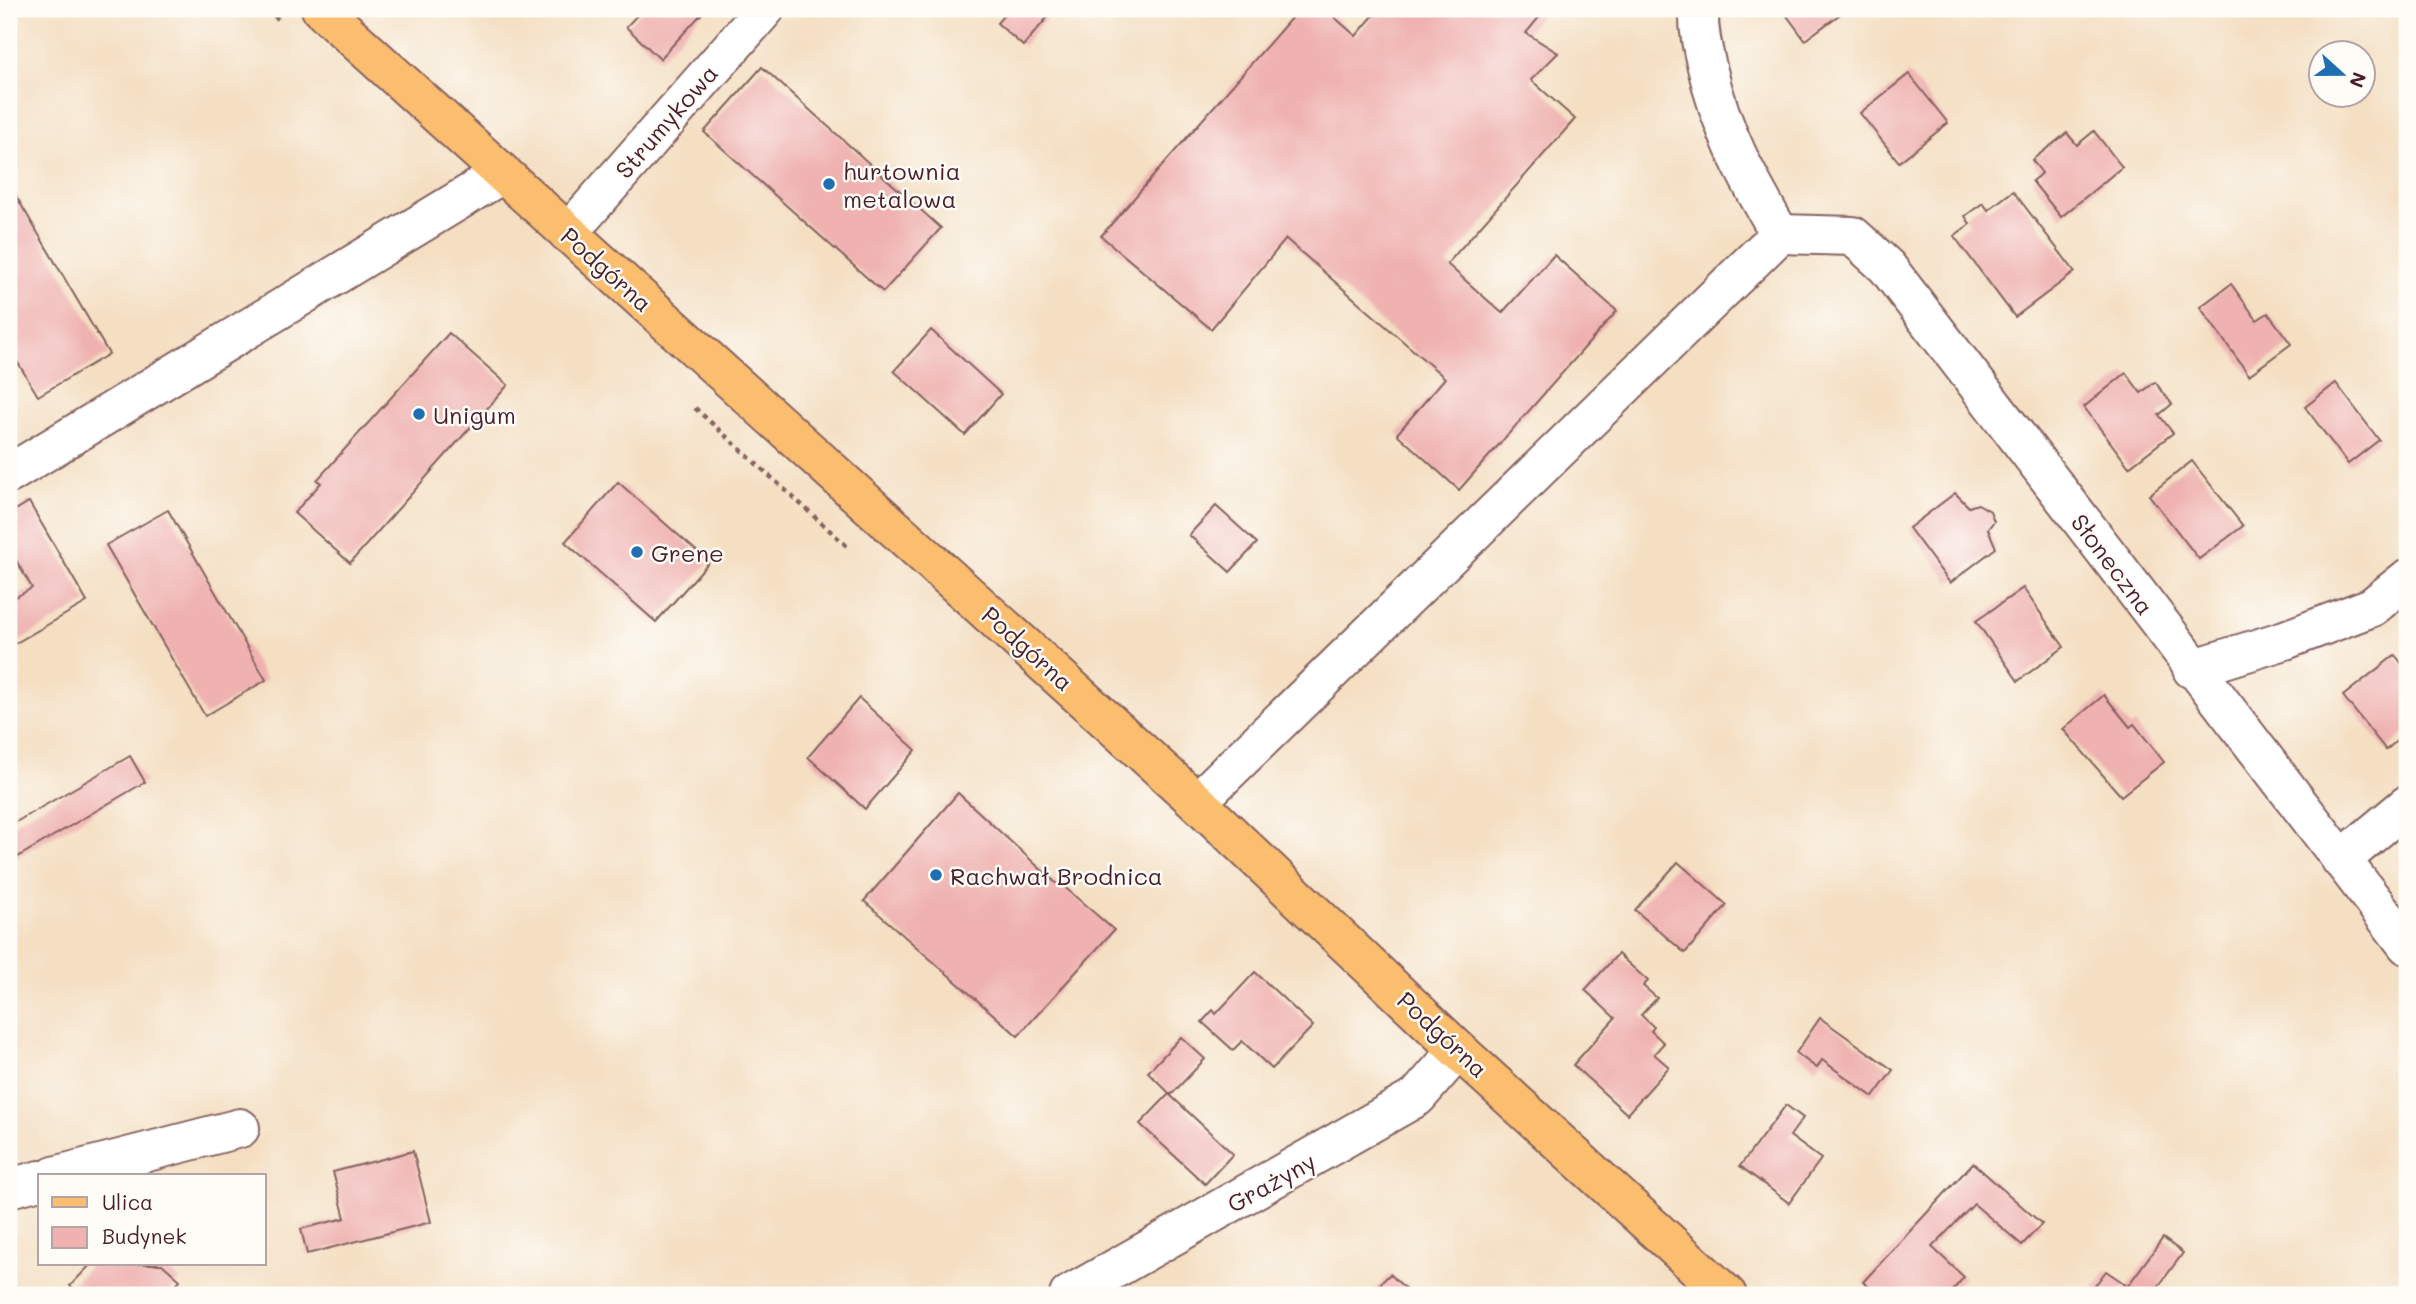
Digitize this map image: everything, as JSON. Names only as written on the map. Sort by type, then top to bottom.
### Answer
[{"type":"main road","name":"Podgórna","points":[[321,9],[1197,802],[1458,1049],[1727,1295]]},
{"type":"street","name":"Strumykowa","points":[[568,233],[765,9]]},
{"type":"street","points":[[1197,802],[1780,234],[1737,159],[1716,106],[1698,27],[1699,9]]},
{"type":"street","points":[[9,474],[502,174]]},
{"type":"street","name":"Słoneczna","points":[[1780,234],[1853,236],[1887,267],[2192,669],[2407,945]]},
{"type":"street","points":[[2192,669],[2285,640],[2372,607],[2407,579]]},
{"type":"street","points":[[2341,860],[2407,805]]},
{"type":"street","name":"Grażyny","points":[[1069,1295],[1417,1097],[1458,1049]]},
{"type":"street","points":[[62,1174],[240,1128]]},
{"type":"street","points":[[9,1188],[38,1181]]},
{"type":"building","points":[[643,9],[706,9],[660,59],[626,27]]},
{"type":"building","points":[[1009,9],[1037,9],[1047,18],[1023,46],[997,23]]},
{"type":"building","points":[[1299,9],[1325,9],[1356,36],[1379,9],[1546,9],[1526,33],[1558,53],[1531,80],[1575,119],[1447,264],[1502,313],[1554,255],[1617,311],[1459,490],[1397,434],[1445,378],[1286,239],[1211,329],[1101,236]]},
{"type":"building","points":[[1782,9],[1847,9],[1805,40]]},
{"type":"building","points":[[762,67],[941,228],[883,292],[704,132]]},
{"type":"building","points":[[1909,74],[1948,123],[1899,162],[1860,113]]},
{"type":"building","points":[[2094,131],[2122,167],[2061,217],[2032,181],[2042,173],[2032,160],[2067,133],[2077,145]]},
{"type":"building","points":[[9,184],[109,354],[38,396],[9,348]]},
{"type":"building","points":[[2013,191],[2075,272],[2015,317],[1954,236],[1970,224],[1965,216],[1983,203],[1988,210]]},
{"type":"building","points":[[2231,284],[2257,320],[2268,313],[2291,344],[2249,375],[2200,307]]},
{"type":"building","points":[[931,330],[1001,394],[965,435],[894,371]]},
{"type":"building","points":[[449,333],[508,385],[350,563],[294,513],[321,483],[317,480]]},
{"type":"building","points":[[2126,373],[2141,393],[2155,382],[2172,404],[2159,415],[2173,433],[2129,467],[2084,407]]},
{"type":"building","points":[[2336,383],[2379,440],[2348,464],[2305,407]]},
{"type":"building","points":[[2192,461],[2243,526],[2199,559],[2149,495]]},
{"type":"building","name":"Grene","points":[[618,482],[709,562],[656,622],[565,542]]},
{"type":"building","points":[[1955,493],[1969,507],[1978,504],[1990,511],[1994,521],[1988,529],[1996,548],[1950,583],[1909,528]]},
{"type":"building","points":[[29,502],[87,602],[9,647],[9,601],[32,588],[9,548],[9,514]]},
{"type":"building","points":[[1216,506],[1257,543],[1230,572],[1189,535]]},
{"type":"building","points":[[168,510],[266,680],[205,716],[106,545]]},
{"type":"building","points":[[2023,588],[2064,647],[2018,681],[1976,621]]},
{"type":"building","points":[[2395,655],[2407,670],[2407,732],[2386,750],[2343,696]]},
{"type":"building","points":[[2104,695],[2130,727],[2134,724],[2164,762],[2121,796],[2063,729]]},
{"type":"building","points":[[859,698],[916,750],[865,809],[808,757]]},
{"type":"building","points":[[130,756],[145,782],[9,862],[9,826]]},
{"type":"building","points":[[958,793],[1058,885],[1060,883],[1114,930],[1018,1036],[864,901]]},
{"type":"building","points":[[1678,862],[1727,905],[1685,953],[1635,910]]},
{"type":"building","points":[[1618,954],[1648,981],[1643,986],[1657,998],[1641,1015],[1654,1027],[1651,1031],[1664,1043],[1654,1054],[1669,1067],[1627,1114],[1573,1065],[1615,1018],[1585,990]]},
{"type":"building","points":[[1255,972],[1313,1026],[1272,1069],[1242,1041],[1233,1050],[1202,1022],[1213,1010],[1216,1014]]},
{"type":"building","points":[[1820,1018],[1893,1070],[1873,1097],[1822,1060],[1817,1068],[1796,1053]]},
{"type":"building","points":[[1181,1037],[1205,1059],[1171,1095],[1148,1072]]},
{"type":"building","points":[[1169,1094],[1233,1154],[1205,1184],[1140,1124]]},
{"type":"building","points":[[1786,1105],[1803,1118],[1790,1136],[1821,1159],[1789,1203],[1740,1166]]},
{"type":"building","points":[[413,1151],[431,1222],[307,1254],[301,1229],[345,1218],[333,1172]]},
{"type":"building","points":[[1973,1163],[2042,1224],[2022,1245],[1974,1204],[1932,1247],[1964,1277],[1953,1290],[1959,1295],[1879,1295],[1863,1282]]},
{"type":"building","points":[[2163,1238],[2183,1253],[2152,1295],[2121,1295]]},
{"type":"building","points":[[89,1266],[164,1266],[180,1280],[167,1295],[81,1295],[70,1286]]},
{"type":"building","points":[[2106,1271],[2125,1284],[2117,1295],[2098,1295],[2091,1291]]},
{"type":"building","points":[[1390,1274],[1412,1295],[1369,1295]]},
{"type":"place","name":"hurtownia metalowa","points":[[829,184]]},
{"type":"place","name":"Unigum","points":[[419,414]]},
{"type":"place","name":"Grene","points":[[637,552]]},
{"type":"place","name":"Rachwał Brodnica","points":[[936,875]]}]
